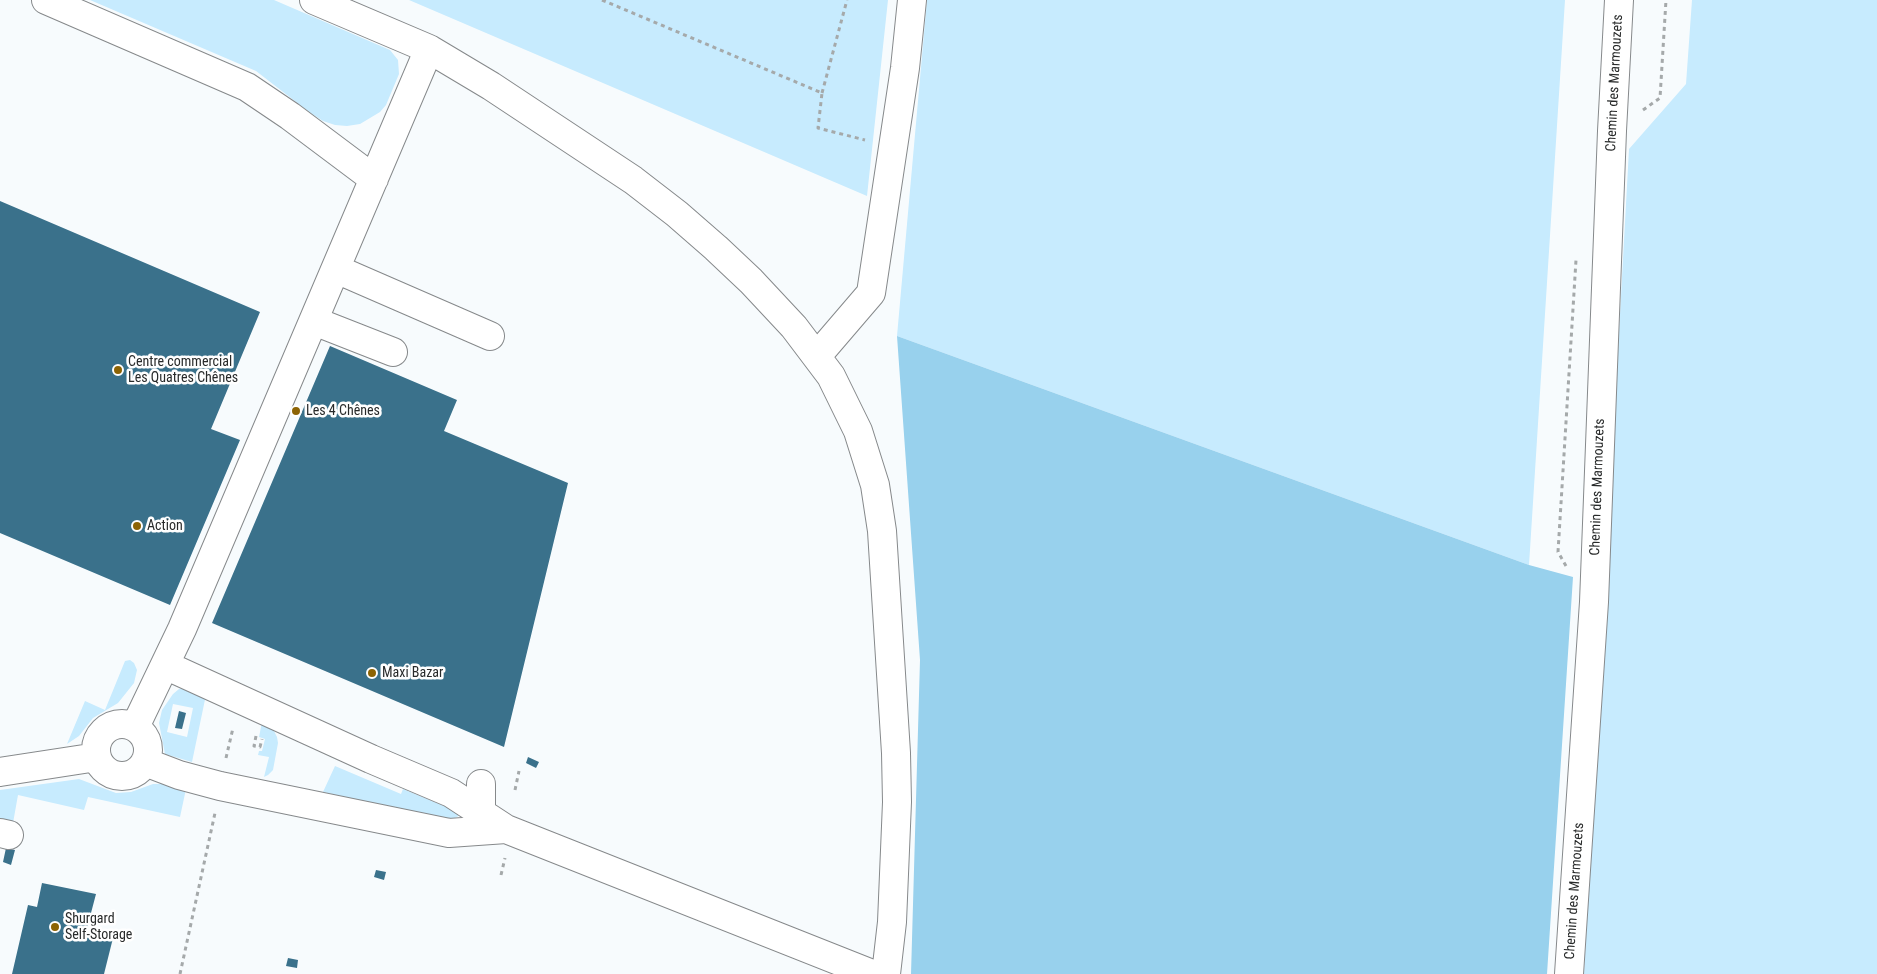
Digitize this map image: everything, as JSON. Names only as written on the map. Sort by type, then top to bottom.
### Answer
[{"type":"street","points":[[46,0],[247,87],[290,116],[374,179]]},
{"type":"street","points":[[314,0],[429,49],[491,86],[582,145],[677,214],[756,286],[817,356],[831,376],[858,431],[875,485],[882,531],[897,773],[896,859],[886,974]]},
{"type":"street","points":[[817,356],[871,294],[905,68],[912,0]]},
{"type":"street","name":"Chemin des Marmouzets","points":[[1569,974],[1594,602],[1612,131],[1619,0]]},
{"type":"street","points":[[135,727],[165,665],[429,49]]},
{"type":"street","points":[[336,269],[490,336]]},
{"type":"street","points":[[314,321],[393,352]]},
{"type":"street","points":[[165,665],[370,759],[451,793],[481,812],[506,842]]},
{"type":"street","points":[[116,724],[135,727],[141,731],[147,742],[148,749],[145,762],[135,773],[120,776],[106,770],[100,764],[97,757],[97,743],[103,732],[116,724]]},
{"type":"street","points":[[0,772],[97,757]]},
{"type":"street","points":[[145,762],[179,775],[220,786],[449,833],[506,842],[872,974]]},
{"type":"street","points":[[481,784],[481,812]]},
{"type":"path","points":[[602,0],[822,93]]},
{"type":"path","points":[[847,0],[822,93],[818,128],[894,146]]},
{"type":"path","points":[[1612,131],[1660,98],[1666,0]]},
{"type":"path","points":[[180,974],[239,699]]},
{"type":"path","points":[[515,790],[519,771]]},
{"type":"path","points":[[501,875],[506,842]]},
{"type":"shaded area","points":[[90,0],[274,0],[390,50],[398,60],[399,74],[386,105],[380,112],[360,124],[335,125],[323,121],[309,112],[256,71]]},
{"type":"shaded area","points":[[409,0],[888,0],[867,196]]},
{"type":"shaded area","points":[[927,0],[1565,0],[1529,565],[897,336]]},
{"type":"shaded area","points":[[1692,0],[1877,0],[1877,974],[1584,974],[1629,149],[1686,84]]},
{"type":"shaded area","points":[[897,336],[1529,565],[1573,577],[1547,974],[911,974],[920,660]]},
{"type":"shaded area","points":[[130,660],[134,663],[137,670],[134,683],[118,703],[93,718],[79,736],[67,744],[85,701],[105,710],[125,661]]},
{"type":"shaded area","points":[[189,687],[207,690],[192,762],[165,754],[159,723],[162,710],[173,694],[179,689]],"holes":[[[173,704],[193,708],[187,737],[167,732]]]},
{"type":"shaded area","points":[[262,722],[272,727],[278,743],[273,770],[264,777],[269,757],[258,755],[259,751],[262,751],[265,739],[259,737]]},
{"type":"shaded area","points":[[335,766],[401,794],[403,789],[444,806],[448,797],[460,814],[450,820],[323,792]]},
{"type":"shaded area","points":[[79,779],[116,793],[131,792],[153,784],[164,784],[186,789],[180,817],[88,797],[84,810],[18,795],[13,823],[0,819],[0,790]]},
{"type":"building","name":"Centre commercial Les Quatres Chênes","points":[[0,201],[260,312],[211,429],[240,440],[170,605],[0,533]]},
{"type":"building","points":[[330,346],[457,400],[444,431],[568,483],[504,747],[212,623]]},
{"type":"building","points":[[179,711],[186,713],[182,729],[175,728]]},
{"type":"building","points":[[528,757],[539,762],[536,768],[526,763]]},
{"type":"building","points":[[6,848],[15,850],[11,865],[3,862]]},
{"type":"building","points":[[376,870],[386,872],[384,880],[374,877]]},
{"type":"building","name":"Shurgard Self-Storage","points":[[42,883],[96,894],[86,932],[113,938],[104,974],[12,974],[28,905],[37,907]]},
{"type":"building","points":[[288,958],[298,960],[297,968],[286,966]]},
{"type":"place","name":"Centre commercial Les Quatres Chênes","points":[[118,370]]},
{"type":"place","name":"Les 4 Chênes","points":[[296,411]]},
{"type":"place","name":"Action","points":[[137,526]]},
{"type":"place","name":"Maxi Bazar","points":[[372,673]]},
{"type":"place","name":"Shurgard Self-Storage","points":[[55,927]]}]
